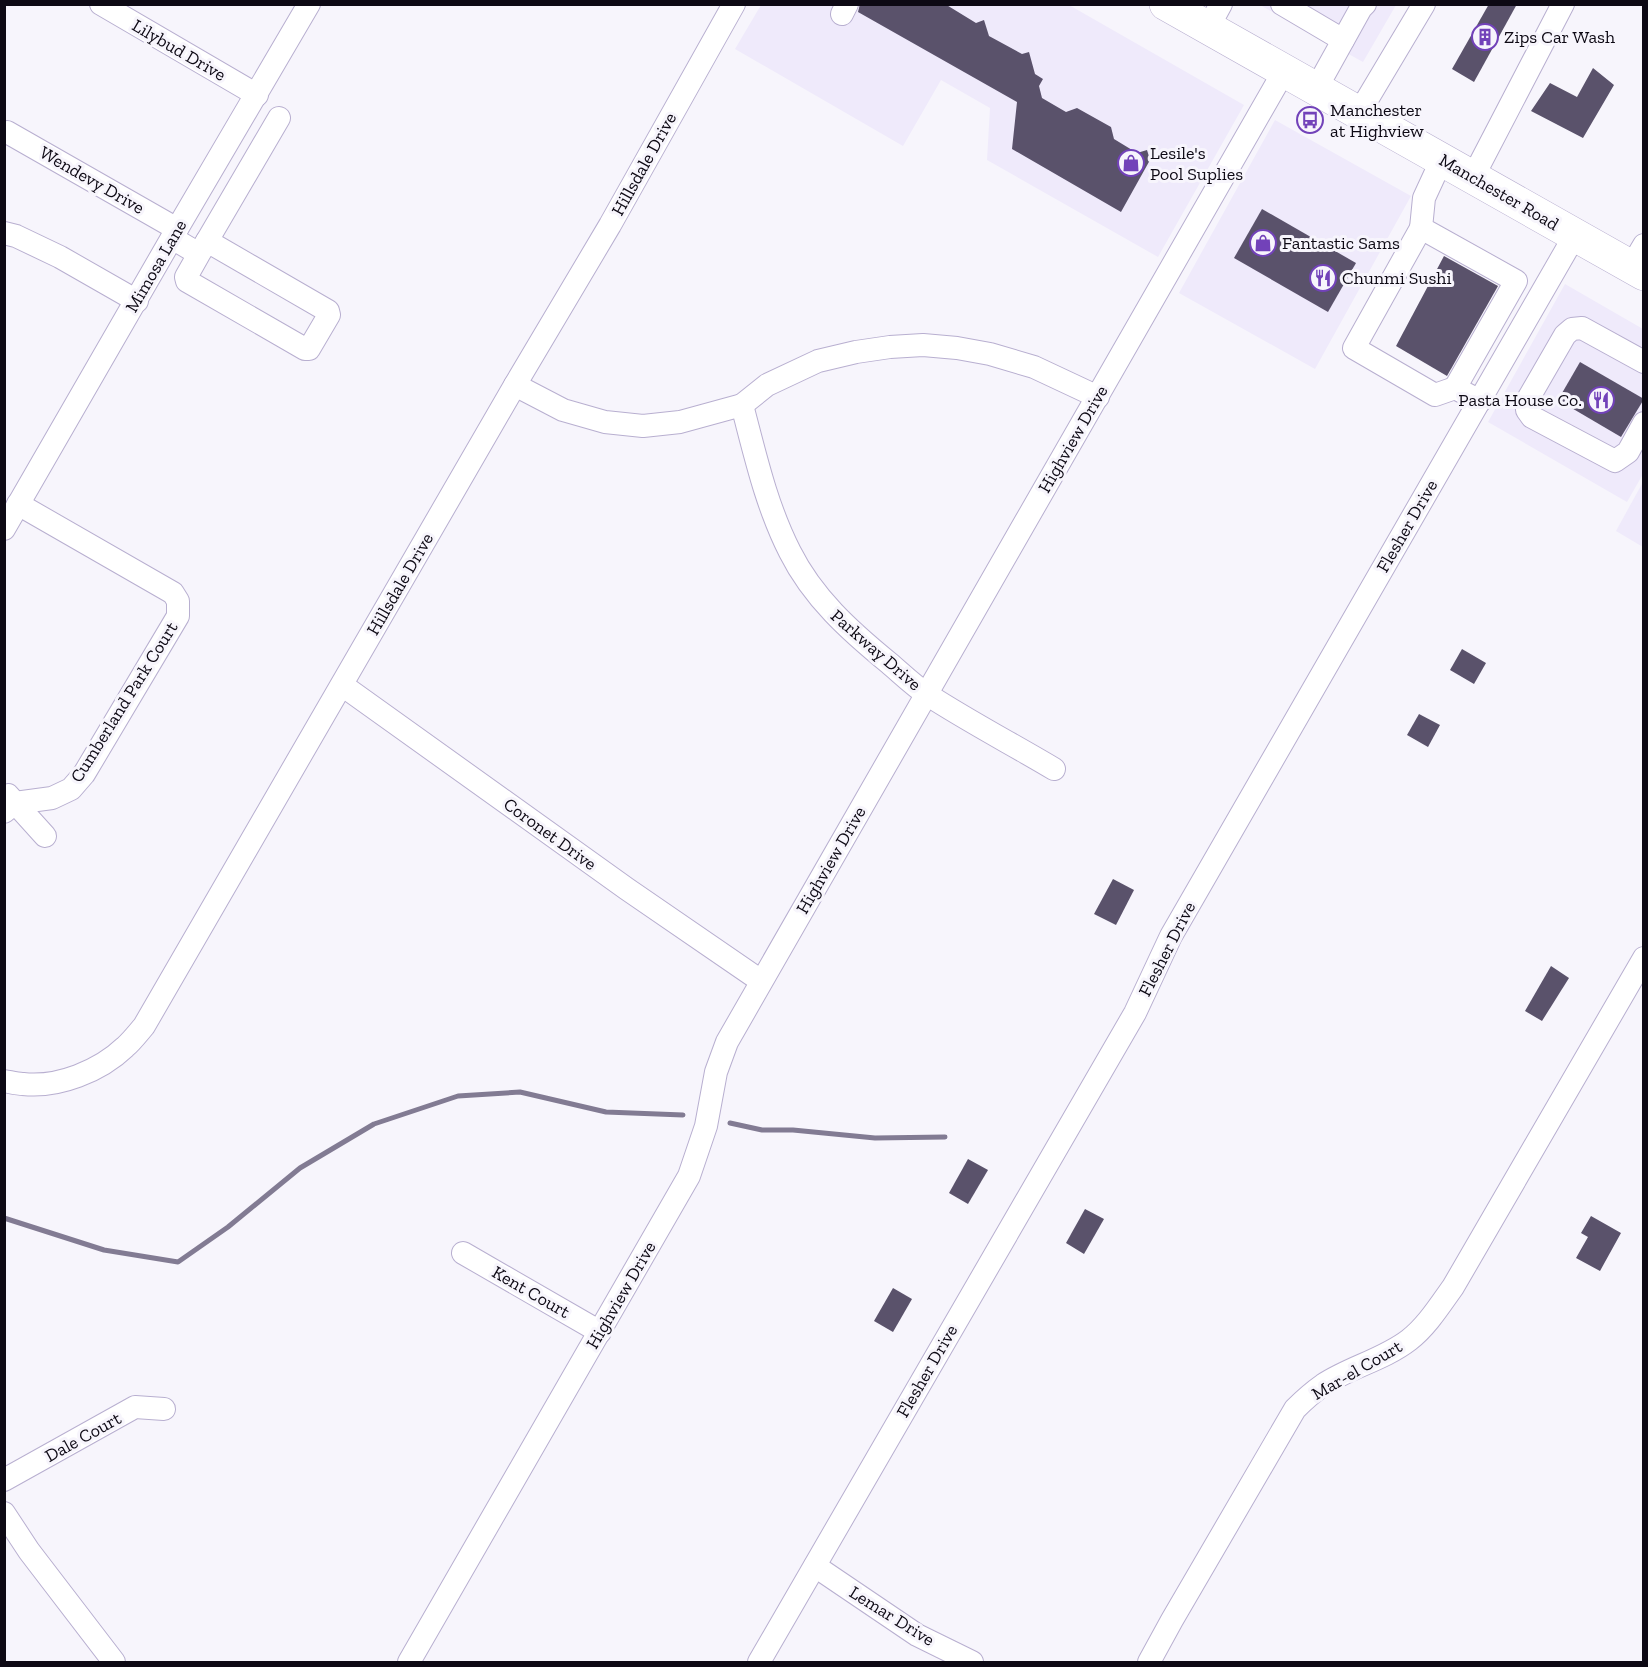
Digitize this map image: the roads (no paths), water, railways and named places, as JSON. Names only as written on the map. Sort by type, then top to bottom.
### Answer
[{"type":"highway","name":"Manchester Road","points":[[1166,4],[1215,16],[1284,71],[1575,235],[1639,262]]},
{"type":"street","name":"Lilybud Drive","points":[[101,4],[257,95]]},
{"type":"street","name":"Mimosa Lane","points":[[4,529],[309,4]]},
{"type":"street","name":"Hillsdale Drive","points":[[4,1081],[24,1085],[53,1083],[80,1075],[104,1064],[125,1047],[144,1026],[610,225],[734,4]]},
{"type":"street","points":[[1282,4],[1343,40]]},
{"type":"street","points":[[1316,89],[1365,4]]},
{"type":"street","points":[[1359,113],[1424,4]]},
{"type":"street","points":[[1473,177],[1563,4]]},
{"type":"street","name":"Highview Drive","points":[[409,1662],[689,1176],[706,1126],[716,1072],[727,1042],[1284,71]]},
{"type":"street","points":[[203,248],[328,311],[329,315],[309,349],[305,349],[188,281],[186,277],[279,118]]},
{"type":"street","name":"Wendevy Drive","points":[[7,132],[203,248]]},
{"type":"street","points":[[219,158],[246,174]]},
{"type":"street","points":[[1421,228],[1516,281],[1455,387],[1435,395],[1354,348],[1421,228],[1424,198],[1442,159]]},
{"type":"street","points":[[4,233],[16,236],[60,257],[137,301]]},
{"type":"street","name":"Flesher Drive","points":[[759,1662],[1135,1013],[1171,936],[1575,235]]},
{"type":"street","points":[[1644,362],[1582,328],[1572,329],[1564,335],[1528,399],[1527,410],[1532,417],[1615,461],[1628,452],[1644,423]]},
{"type":"street","points":[[515,385],[563,410],[605,422],[644,426],[680,422],[742,405],[767,385],[818,361],[878,349],[923,345],[990,354],[1034,367],[1098,397]]},
{"type":"street","points":[[1455,387],[1480,401]]},
{"type":"street","name":"Parkway Drive","points":[[742,405],[776,520],[807,582],[829,609],[854,634],[926,694],[1054,769]]},
{"type":"street","name":"Cumberland Park Court","points":[[8,802],[52,798],[71,789],[84,774],[178,616],[178,601],[173,593],[18,504]]},
{"type":"street","name":"Coronet Drive","points":[[342,685],[618,883],[761,981]]},
{"type":"street","points":[[8,802],[45,836]]},
{"type":"street","name":"Mar-el Court","points":[[1149,1662],[1295,1409],[1324,1384],[1409,1340],[1433,1315],[1453,1287],[1644,958]]},
{"type":"street","name":"Kent Court","points":[[463,1253],[600,1332]]},
{"type":"street","name":"Dale Court","points":[[4,1480],[135,1407],[164,1409]]},
{"type":"street","points":[[4,1513],[28,1551],[114,1662]]},
{"type":"street","name":"Lemar Drive","points":[[814,1566],[917,1635],[972,1662]]},
{"type":"waterway","points":[[4,1218],[104,1250],[178,1262],[228,1227],[300,1168],[374,1124],[458,1096],[520,1092],[606,1112],[683,1115]]},
{"type":"waterway","points":[[730,1123],[762,1130],[793,1130],[875,1138],[945,1137]]},
{"type":"place","name":"Zips Car Wash","points":[[1485,37]]},
{"type":"place","name":"Manchester at Highview","points":[[1310,120]]},
{"type":"place","name":"Lesile's Pool Suplies","points":[[1131,163]]},
{"type":"place","name":"Fantastic Sams","points":[[1263,243]]},
{"type":"place","name":"Chunmi Sushi","points":[[1323,278]]},
{"type":"place","name":"Pasta House Co.","points":[[1601,400]]}]
